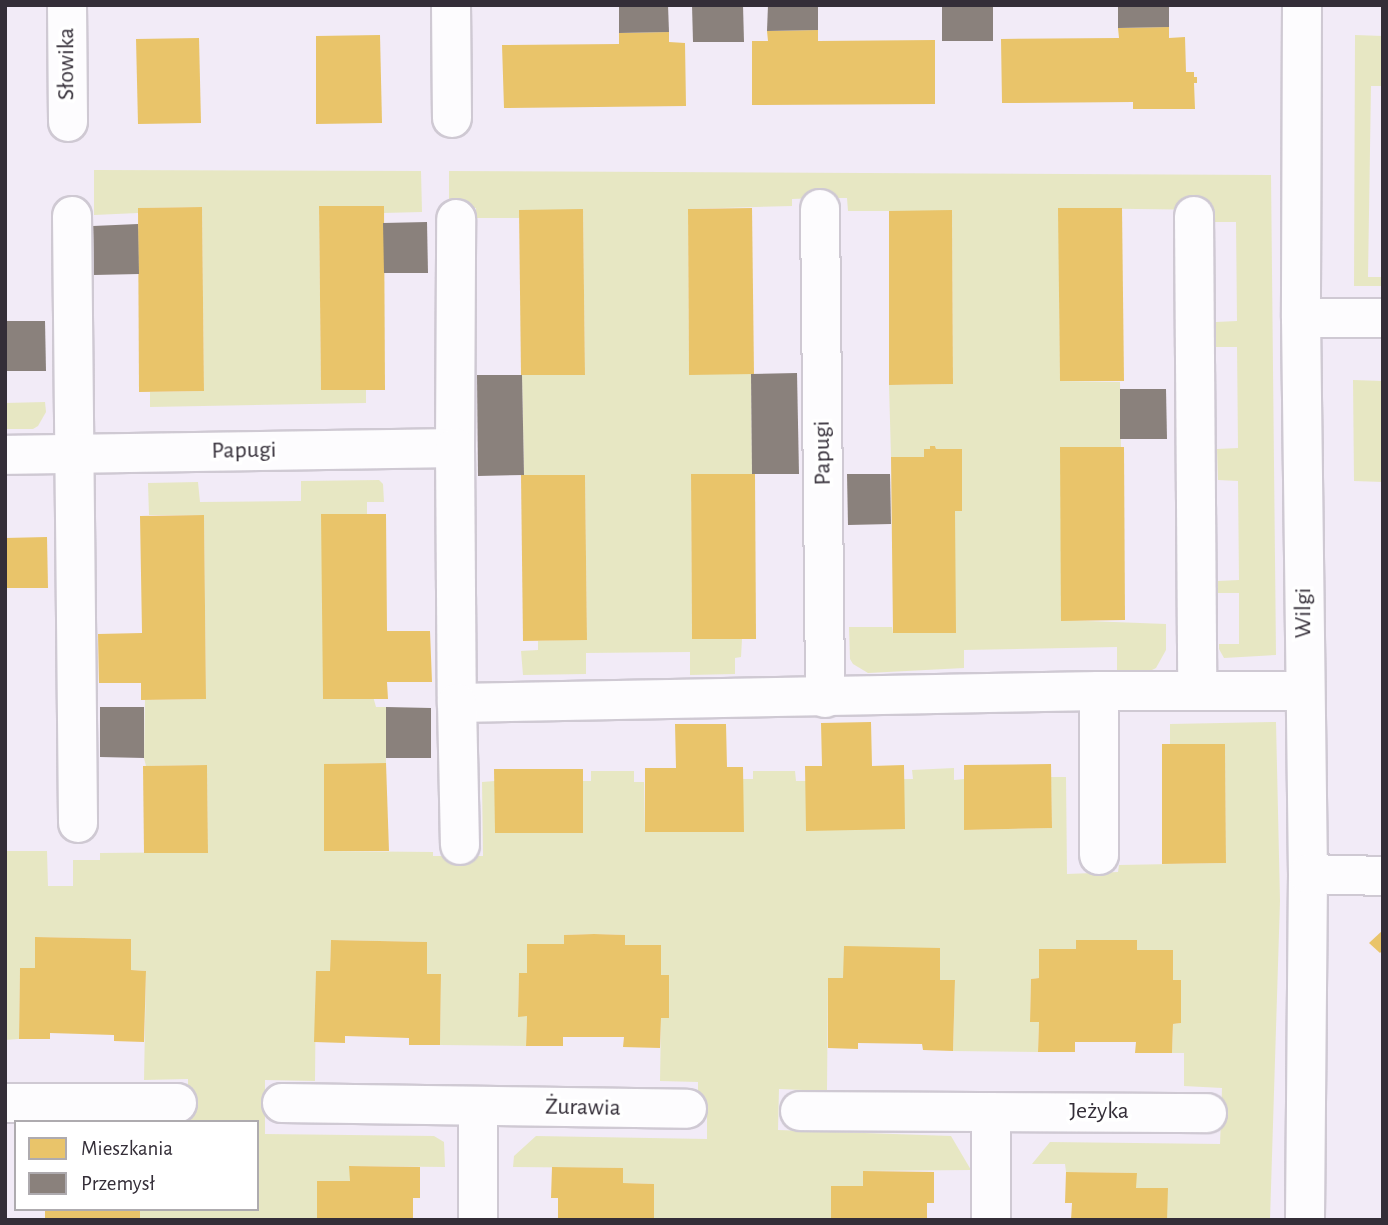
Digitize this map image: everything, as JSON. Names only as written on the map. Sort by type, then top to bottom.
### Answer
[{"type":"street","name":"Słowika","points":[[67,5],[68,122]]},
{"type":"street","points":[[451,5],[452,118]]},
{"type":"street","name":"Wilgi","points":[[1302,5],[1301,318],[1308,874],[1304,1220]]},
{"type":"street","name":"Papugi","points":[[820,209],[825,698]]},
{"type":"street","points":[[72,216],[78,823]]},
{"type":"street","points":[[1194,216],[1197,690]]},
{"type":"street","points":[[456,219],[455,448],[460,845]]},
{"type":"street","points":[[1301,318],[1383,318]]},
{"type":"street","name":"Papugi","points":[[5,455],[455,448]]},
{"type":"street","points":[[1099,691],[1099,855]]},
{"type":"street","points":[[457,703],[1099,691],[1304,691]]},
{"type":"street","points":[[1308,874],[1383,876]]},
{"type":"street","points":[[5,1103],[177,1103]]},
{"type":"street","name":"Żurawia","points":[[282,1103],[687,1109]]},
{"type":"street","points":[[478,1106],[478,1220]]},
{"type":"street","name":"Jeżyka","points":[[800,1111],[1207,1113]]},
{"type":"street","points":[[991,1112],[991,1220]]},
{"type":"green space","points":[[1355,35],[1383,36],[1383,86],[1371,86],[1368,277],[1383,277],[1383,286],[1354,286]]},
{"type":"green space","points":[[94,170],[421,171],[422,212],[383,213],[383,206],[319,207],[321,390],[366,390],[366,403],[150,407],[150,392],[204,391],[202,207],[138,208],[138,213],[94,215]]},
{"type":"green space","points":[[449,171],[1271,175],[1276,655],[1224,658],[1219,649],[1219,644],[1239,644],[1239,593],[1218,593],[1218,581],[1239,580],[1238,481],[1218,480],[1217,449],[1238,448],[1237,347],[1216,347],[1216,322],[1237,321],[1236,222],[1215,222],[1215,210],[1059,208],[1060,381],[1120,382],[1121,447],[1061,447],[1061,620],[1166,624],[1166,650],[1156,668],[1150,671],[1117,671],[1117,647],[964,650],[964,668],[868,673],[853,664],[850,659],[849,627],[892,627],[893,633],[955,633],[955,511],[962,449],[936,449],[935,446],[930,446],[930,449],[924,449],[924,457],[891,457],[889,385],[953,384],[952,211],[848,211],[847,198],[819,198],[792,199],[792,206],[688,209],[689,374],[751,374],[752,474],[691,474],[692,639],[742,639],[741,657],[735,658],[735,674],[690,675],[690,652],[586,653],[586,674],[523,675],[521,651],[538,650],[538,641],[587,639],[585,475],[524,475],[522,375],[585,375],[583,210],[520,210],[519,218],[476,218],[476,208],[449,208]]},
{"type":"green space","points":[[1353,380],[1383,381],[1383,482],[1354,481]]},
{"type":"green space","points":[[45,402],[46,412],[38,426],[33,429],[5,429],[5,403]]},
{"type":"green space","points":[[379,480],[383,484],[384,502],[367,502],[367,514],[322,514],[376,707],[386,707],[386,763],[324,764],[325,851],[433,852],[433,856],[483,856],[482,782],[495,781],[496,833],[583,833],[583,781],[591,781],[591,771],[634,771],[634,782],[644,782],[645,832],[743,779],[753,779],[753,771],[795,771],[796,781],[805,781],[913,779],[912,770],[954,768],[954,780],[964,779],[965,830],[1052,828],[1051,777],[1066,777],[1067,874],[1118,872],[1119,865],[1226,863],[1225,744],[1170,744],[1170,724],[1276,722],[1280,901],[1270,1220],[1167,1220],[1167,1189],[1136,1188],[1136,1173],[1066,1172],[1065,1164],[1032,1164],[1050,1142],[1220,1144],[1222,1088],[1184,1086],[1184,1053],[1172,1053],[1173,1024],[1181,1023],[1181,980],[1173,980],[1173,950],[1137,950],[1136,940],[1077,940],[1076,949],[1039,978],[1031,979],[1030,1022],[1039,1022],[1038,1052],[953,1051],[955,980],[940,980],[940,948],[843,978],[828,978],[827,1091],[779,1089],[778,1130],[951,1136],[971,1170],[864,1171],[863,1186],[831,1186],[831,1220],[654,1220],[654,1184],[623,1183],[623,1168],[513,1167],[514,1156],[536,1136],[707,1139],[707,1106],[698,1105],[698,1082],[660,1081],[661,1018],[669,1018],[669,975],[661,975],[661,945],[625,945],[624,935],[594,934],[564,935],[564,944],[527,944],[527,973],[519,974],[518,1016],[527,1016],[526,1046],[440,1045],[441,974],[427,974],[427,942],[331,940],[330,971],[316,972],[315,1081],[265,1080],[265,1134],[434,1136],[444,1142],[445,1167],[350,1166],[350,1181],[318,1181],[317,1220],[140,1220],[140,1211],[259,1211],[259,1120],[188,1120],[188,1079],[144,1080],[146,971],[131,970],[131,939],[35,937],[35,968],[20,969],[19,1039],[5,1040],[5,851],[47,851],[48,886],[73,886],[73,860],[100,860],[100,853],[208,852],[207,765],[146,766],[144,758],[145,700],[206,699],[204,515],[149,515],[148,483],[198,482],[200,502],[301,501],[301,481]]},
{"type":"building: Mieszkania","points":[[1169,27],[1169,38],[1185,37],[1186,72],[1194,72],[1194,77],[1197,77],[1197,83],[1194,83],[1195,109],[1133,109],[1133,102],[1002,103],[1001,39],[1119,38],[1118,28]]},
{"type":"building: Mieszkania","points":[[818,30],[818,41],[935,40],[935,104],[752,105],[752,41],[768,41],[767,31]]},
{"type":"building: Mieszkania","points":[[669,32],[669,42],[685,43],[686,106],[504,108],[502,45],[619,44],[619,33]]},
{"type":"building: Mieszkania","points":[[380,35],[382,123],[316,124],[316,36]]},
{"type":"building: Mieszkania","points":[[199,38],[201,123],[138,124],[136,39]]},
{"type":"building: Mieszkania","points":[[319,206],[384,206],[385,390],[321,390]]},
{"type":"building: Mieszkania","points":[[202,207],[204,391],[139,392],[138,208]]},
{"type":"building: Mieszkania","points":[[752,208],[754,374],[689,375],[688,209]]},
{"type":"building: Mieszkania","points":[[1058,208],[1122,208],[1124,381],[1060,381]]},
{"type":"building: Mieszkania","points":[[583,209],[585,375],[521,375],[519,210]]},
{"type":"building: Mieszkania","points":[[952,210],[953,384],[889,385],[889,211]]},
{"type":"building: Mieszkania","points":[[930,446],[935,446],[936,449],[962,449],[962,511],[955,511],[956,633],[893,633],[891,457],[924,457],[924,449],[930,449]]},
{"type":"building: Mieszkania","points":[[1060,447],[1124,447],[1125,620],[1061,621]]},
{"type":"building: Mieszkania","points":[[691,474],[755,474],[756,639],[692,639]]},
{"type":"building: Mieszkania","points":[[521,475],[585,475],[587,640],[523,641]]},
{"type":"building: Mieszkania","points":[[321,514],[386,514],[387,631],[430,631],[432,682],[387,682],[388,699],[323,699]]},
{"type":"building: Mieszkania","points":[[204,515],[206,699],[141,700],[141,683],[99,683],[98,634],[142,633],[140,516]]},
{"type":"building: Mieszkania","points":[[47,537],[48,588],[5,588],[5,538]]},
{"type":"building: Mieszkania","points":[[871,722],[872,766],[904,765],[905,829],[806,831],[805,766],[822,766],[821,723]]},
{"type":"building: Mieszkania","points":[[675,724],[726,724],[727,767],[743,767],[744,832],[645,832],[645,768],[676,768]]},
{"type":"building: Mieszkania","points":[[1162,744],[1225,744],[1226,863],[1162,864]]},
{"type":"building: Mieszkania","points":[[386,763],[389,851],[324,851],[324,764]]},
{"type":"building: Mieszkania","points":[[1051,764],[1052,828],[964,830],[964,765]]},
{"type":"building: Mieszkania","points":[[207,765],[208,853],[144,853],[143,766]]},
{"type":"building: Mieszkania","points":[[494,769],[583,769],[583,833],[495,833]]},
{"type":"building: Mieszkania","points":[[1383,930],[1383,950],[1380,953],[1369,943]]},
{"type":"building: Mieszkania","points":[[564,935],[625,935],[625,945],[661,945],[661,975],[669,975],[669,1018],[661,1018],[660,1048],[623,1047],[624,1037],[563,1037],[563,1046],[526,1046],[527,1016],[518,1017],[519,973],[527,973],[527,944],[564,944]]},
{"type":"building: Mieszkania","points":[[35,937],[131,939],[131,970],[146,971],[144,1042],[114,1041],[114,1035],[50,1033],[50,1039],[19,1039],[20,968],[35,968]]},
{"type":"building: Mieszkania","points":[[331,940],[427,942],[427,974],[441,974],[440,1045],[409,1045],[409,1038],[345,1036],[345,1043],[314,1042],[316,971],[330,971]]},
{"type":"building: Mieszkania","points":[[1076,940],[1137,940],[1137,950],[1173,950],[1173,980],[1181,980],[1181,1023],[1173,1024],[1172,1053],[1135,1053],[1136,1042],[1075,1042],[1075,1052],[1038,1052],[1039,1022],[1030,1022],[1031,979],[1039,978],[1039,949],[1076,949]]},
{"type":"building: Mieszkania","points":[[844,946],[940,948],[940,980],[955,980],[953,1051],[923,1050],[922,1044],[858,1043],[858,1049],[828,1048],[828,978],[843,978]]},
{"type":"building: Mieszkania","points":[[349,1166],[420,1167],[420,1198],[413,1198],[413,1220],[317,1220],[317,1181],[350,1181]]},
{"type":"building: Mieszkania","points":[[552,1167],[623,1168],[623,1183],[654,1184],[654,1220],[558,1220],[558,1198],[551,1198]]},
{"type":"building: Mieszkania","points":[[863,1171],[934,1172],[934,1203],[927,1203],[927,1220],[831,1220],[831,1186],[863,1186]]},
{"type":"building: Mieszkania","points":[[1066,1172],[1137,1173],[1136,1188],[1168,1188],[1167,1220],[1071,1220],[1072,1203],[1065,1203]]},
{"type":"building: Mieszkania","points":[[45,1211],[140,1211],[140,1220],[45,1220]]},
{"type":"building: Przemysł","points":[[619,5],[668,5],[669,32],[619,33]]},
{"type":"building: Przemysł","points":[[692,5],[743,5],[744,42],[693,42]]},
{"type":"building: Przemysł","points":[[768,5],[818,5],[818,30],[767,31]]},
{"type":"building: Przemysł","points":[[942,5],[993,5],[993,41],[942,41]]},
{"type":"building: Przemysł","points":[[1118,5],[1169,5],[1169,27],[1118,28]]},
{"type":"building: Przemysł","points":[[427,222],[428,273],[384,273],[383,223]]},
{"type":"building: Przemysł","points":[[138,224],[139,274],[94,275],[93,226]]},
{"type":"building: Przemysł","points":[[5,321],[45,321],[46,371],[5,371]]},
{"type":"building: Przemysł","points":[[797,373],[799,474],[752,474],[751,374]]},
{"type":"building: Przemysł","points":[[477,375],[522,375],[524,475],[478,476]]},
{"type":"building: Przemysł","points":[[1120,389],[1166,389],[1167,439],[1120,439]]},
{"type":"building: Przemysł","points":[[847,474],[890,474],[891,524],[848,525]]},
{"type":"building: Przemysł","points":[[100,707],[144,707],[144,758],[100,757]]},
{"type":"building: Przemysł","points":[[386,707],[431,708],[431,758],[386,758]]}]
